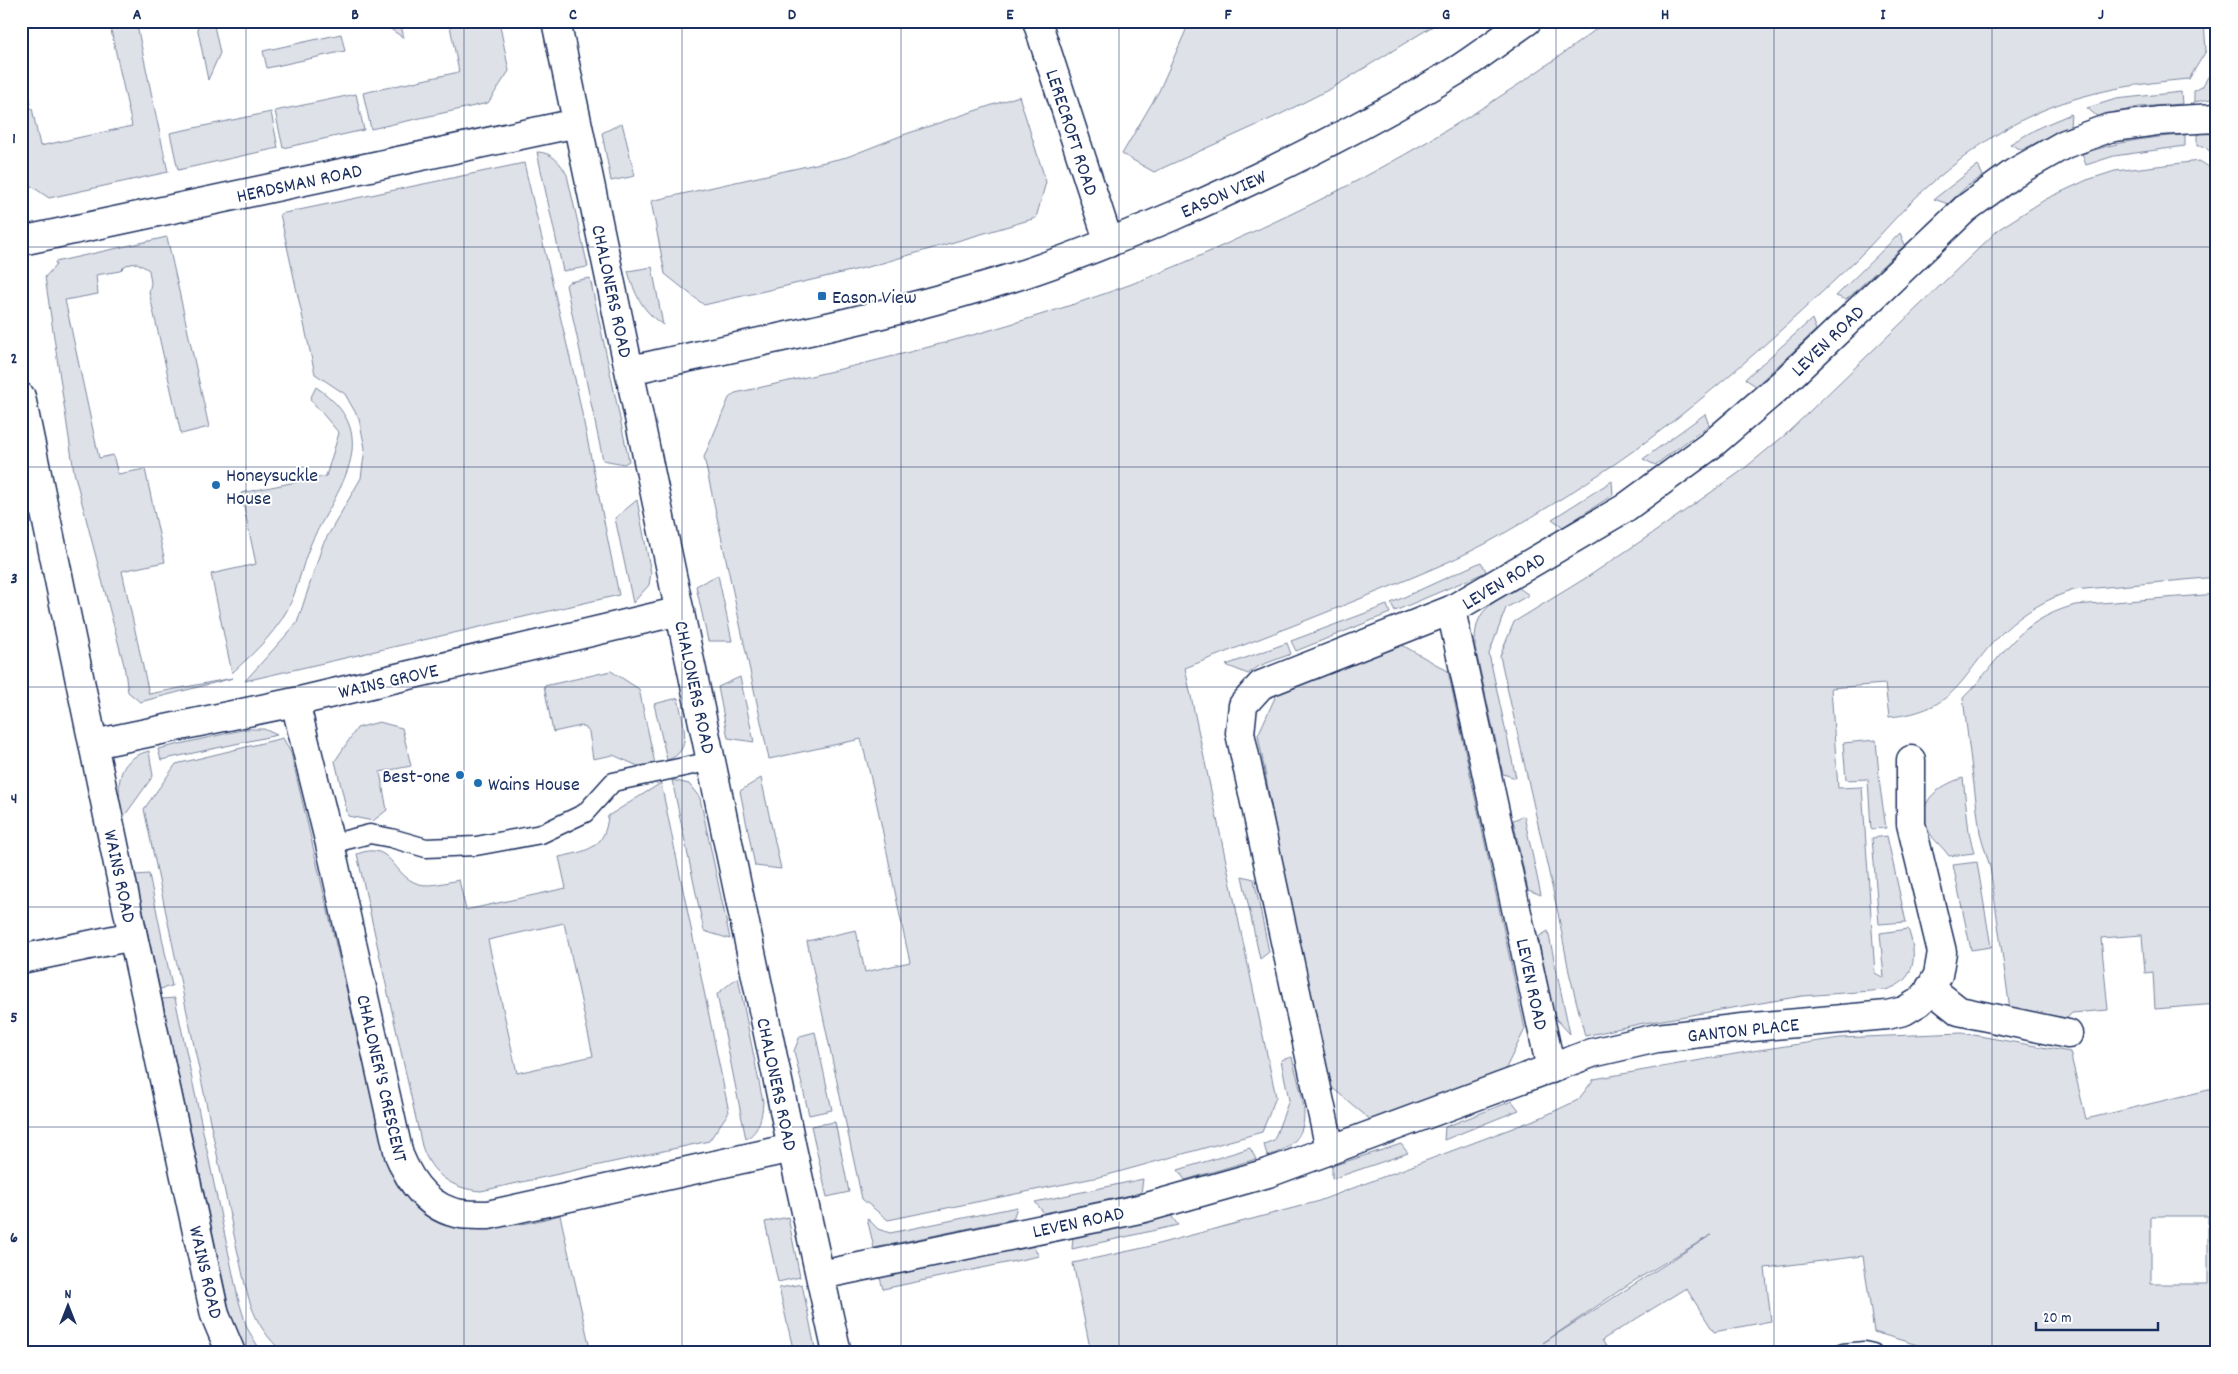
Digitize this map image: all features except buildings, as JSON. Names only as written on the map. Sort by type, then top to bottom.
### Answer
[{"type":"street","name":"CHALONERS ROAD","points":[[556,21],[792,1148],[837,1353]]},
{"type":"street","name":"LERECROFT ROAD","points":[[1037,21],[1108,243]]},
{"type":"street","name":"EASON VIEW","points":[[630,370],[865,318],[1014,277],[1108,243],[1221,195],[1316,150],[1459,68],[1527,21]]},
{"type":"street","name":"LEVEN ROAD","points":[[1330,1149],[1240,733],[1243,705],[1261,685],[1451,610],[1624,508],[1711,445],[1783,383],[1965,209],[2014,173],[2065,144],[2109,128],[2158,120],[2217,118]]},
{"type":"street","name":"HERDSMAN ROAD","points":[[21,241],[577,123]]},
{"type":"street","name":"WAINS ROAD","points":[[21,397],[133,936],[215,1315],[231,1353]]},
{"type":"street","name":"LEVEN ROAD","points":[[820,1275],[1144,1208],[1268,1173],[1551,1069],[1451,610]]},
{"type":"street","name":"WAINS GROVE","points":[[94,744],[295,702],[680,611]]},
{"type":"street","name":"CHALONER'S CRESCENT","points":[[295,702],[330,844],[399,1155],[407,1175],[420,1192],[437,1204],[460,1214],[488,1215],[792,1148]]},
{"type":"street","name":"GANTON PLACE","points":[[1551,1069],[1592,1053],[1657,1038],[1887,1015],[1904,1011],[1919,1002],[1938,975],[1942,952],[1911,824],[1911,760]]},
{"type":"street","points":[[21,959],[133,936]]},
{"type":"street","points":[[1930,988],[1959,1011],[2068,1034]]},
{"type":"lane","points":[[330,844],[370,834],[426,848],[466,846],[541,834],[585,813],[613,782],[712,762]]},
{"type":"lane","points":[[1843,1353],[1864,1351],[1873,1353]]},
{"type":"shaded area","points":[[109,21],[136,21],[168,172],[49,198],[21,179],[21,111],[32,108],[40,146],[132,126]]},
{"type":"shaded area","points":[[147,21],[179,21],[148,28]]},
{"type":"shaded area","points":[[196,21],[213,21],[220,53],[208,80]]},
{"type":"shaded area","points":[[378,21],[400,21],[404,38]]},
{"type":"shaded area","points":[[449,21],[499,21],[509,71],[488,103],[371,129],[363,93],[459,72]]},
{"type":"shaded area","points":[[1190,21],[1441,21],[1332,88],[1279,115],[1154,172],[1122,154],[1159,91]]},
{"type":"shaded area","points":[[1607,21],[2204,21],[2206,51],[2189,79],[2125,87],[2083,96],[2022,120],[1978,147],[1924,190],[1859,257],[1772,338],[1713,389],[1619,461],[1537,514],[1472,551],[1409,579],[1185,668],[1276,1097],[1262,1132],[1104,1176],[888,1220],[862,1199],[807,941],[856,930],[865,972],[910,962],[875,795],[861,739],[769,759],[704,457],[729,398],[735,393],[934,346],[1032,318],[1129,285],[1212,251],[1288,216],[1383,167],[1475,113],[1564,53]]},
{"type":"shaded area","points":[[341,34],[345,51],[267,68],[263,51]]},
{"type":"shaded area","points":[[21,57],[31,104],[21,106]]},
{"type":"shaded area","points":[[2217,62],[2217,98],[2194,102],[2194,91],[2202,87]]},
{"type":"shaded area","points":[[2181,92],[2182,104],[2139,107],[2098,117],[2087,108],[2116,99]]},
{"type":"shaded area","points":[[356,94],[364,130],[283,148],[275,111]]},
{"type":"shaded area","points":[[1019,96],[1046,182],[1036,218],[872,266],[704,305],[665,274],[651,201],[847,157],[903,135]]},
{"type":"shaded area","points":[[271,112],[278,148],[178,170],[170,133]]},
{"type":"shaded area","points":[[2071,114],[2070,126],[2022,150],[2010,144],[2040,127]]},
{"type":"shaded area","points":[[622,123],[635,176],[611,181],[602,133]]},
{"type":"shaded area","points":[[2197,134],[2217,135],[2217,158],[2204,146],[2197,146]]},
{"type":"shaded area","points":[[2185,135],[2185,146],[2114,156],[2086,165],[2082,154],[2107,146],[2133,141]]},
{"type":"shaded area","points":[[537,152],[552,156],[562,166],[567,175],[588,267],[563,271]]},
{"type":"shaded area","points":[[2199,161],[2208,166],[2213,172],[2217,190],[2217,577],[2074,590],[2055,597],[2028,612],[2004,631],[1957,687],[1945,698],[1931,707],[1913,713],[1889,717],[1885,684],[1831,688],[1838,788],[1862,787],[1875,973],[1884,978],[1880,933],[1908,929],[1913,949],[1913,958],[1909,974],[1903,981],[1885,990],[1802,996],[1639,1024],[1585,1036],[1569,972],[1558,913],[1500,656],[1514,622],[1589,576],[1740,472],[1785,435],[1999,229],[2046,199],[2087,180],[2115,171]]},
{"type":"shaded area","points":[[524,163],[575,379],[619,595],[245,681],[297,623],[323,544],[361,478],[365,448],[359,419],[345,394],[315,374],[280,214]]},
{"type":"shaded area","points":[[1978,165],[1983,176],[1966,187],[1948,204],[1934,199]]},
{"type":"shaded area","points":[[1900,233],[1905,245],[1846,300],[1836,296]]},
{"type":"shaded area","points":[[167,237],[209,427],[181,434],[149,292],[151,283],[149,270],[137,263],[126,265],[120,271],[96,275],[98,294],[65,300],[99,458],[113,455],[118,474],[145,469],[165,562],[122,571],[149,694],[233,678],[140,702],[128,692],[124,665],[74,472],[45,277],[56,265],[55,262]]},
{"type":"shaded area","points":[[652,267],[663,325],[650,314],[640,301],[628,271]]},
{"type":"shaded area","points":[[590,278],[629,461],[624,464],[603,460],[566,285],[569,282]]},
{"type":"shaded area","points":[[1812,319],[1816,330],[1756,386],[1745,379]]},
{"type":"shaded area","points":[[316,387],[337,404],[348,422],[352,441],[350,460],[335,499],[310,546],[287,611],[266,640],[232,673],[211,574],[256,564],[241,493],[326,476],[339,433],[310,399]]},
{"type":"shaded area","points":[[1705,414],[1709,425],[1655,465],[1643,459]]},
{"type":"shaded area","points":[[1612,481],[1613,495],[1563,527],[1552,519]]},
{"type":"shaded area","points":[[637,500],[651,573],[649,585],[633,603],[615,518]]},
{"type":"shaded area","points":[[1481,562],[1486,571],[1484,573],[1395,611],[1391,603]]},
{"type":"shaded area","points":[[718,575],[732,641],[708,641],[696,586]]},
{"type":"shaded area","points":[[1519,588],[1529,595],[1506,608],[1489,654],[1516,778],[1503,774],[1475,647],[1475,634],[1477,624],[1485,610],[1499,599]]},
{"type":"shaded area","points":[[2217,594],[2217,1004],[2155,1009],[2153,972],[2145,973],[2142,935],[2101,938],[2108,1010],[2072,1013],[2067,1018],[2010,1010],[1990,867],[1980,833],[1963,698],[2012,642],[2038,621],[2054,612],[2075,605]]},
{"type":"shaded area","points":[[1387,605],[1390,613],[1296,651],[1291,641]]},
{"type":"shaded area","points":[[1287,643],[1291,654],[1259,666],[1248,674],[1226,665]]},
{"type":"shaded area","points":[[1402,645],[1448,671],[1525,1029],[1505,1070],[1372,1121],[1330,1086],[1286,884],[1258,735],[1278,691]]},
{"type":"shaded area","points":[[611,671],[639,689],[655,764],[638,766],[613,755],[593,759],[589,732],[581,726],[553,732],[544,686]]},
{"type":"shaded area","points":[[740,677],[754,742],[728,738],[718,687]]},
{"type":"shaded area","points":[[678,698],[684,725],[684,742],[676,756],[667,760],[654,704]]},
{"type":"shaded area","points":[[379,722],[402,728],[411,766],[380,772],[387,810],[373,821],[348,816],[335,761],[357,728]]},
{"type":"shaded area","points":[[246,729],[264,729],[277,735],[161,760],[158,749]]},
{"type":"shaded area","points":[[283,738],[291,753],[387,1163],[393,1178],[407,1198],[415,1204],[486,1224],[500,1226],[515,1225],[560,1215],[591,1353],[284,1353],[272,1342],[256,1318],[247,1292],[237,1249],[144,809],[176,764]]},
{"type":"shaded area","points":[[1876,740],[1886,828],[1871,829],[1868,779],[1846,780],[1843,743]]},
{"type":"shaded area","points":[[149,751],[153,776],[123,818],[119,787],[123,769],[137,755]]},
{"type":"shaded area","points":[[761,778],[781,869],[755,866],[740,791]]},
{"type":"shaded area","points":[[1963,778],[1969,832],[1974,853],[1949,856],[1929,832],[1924,813],[1926,804],[1937,791],[1945,785]]},
{"type":"shaded area","points":[[672,780],[689,784],[700,798],[730,939],[704,931]]},
{"type":"shaded area","points":[[661,783],[729,1112],[709,1141],[481,1191],[461,1187],[437,1172],[431,1165],[422,1146],[357,854],[369,851],[385,855],[410,880],[419,884],[434,885],[459,880],[466,910],[566,888],[559,857],[586,850],[599,842],[606,827],[608,816]],"holes":[[[564,923],[593,1056],[517,1073],[488,940]]]},
{"type":"shaded area","points":[[1524,816],[1541,895],[1528,890],[1513,820]]},
{"type":"shaded area","points":[[1887,836],[1906,922],[1879,924],[1872,838]]},
{"type":"shaded area","points":[[1977,862],[1991,947],[1971,950],[1953,865]]},
{"type":"shaded area","points":[[149,874],[172,986],[160,989],[135,875]]},
{"type":"shaded area","points":[[1242,876],[1254,879],[1269,952],[1260,959]]},
{"type":"shaded area","points":[[1548,931],[1570,1034],[1556,1019],[1552,1008],[1538,937]]},
{"type":"shaded area","points":[[738,977],[763,1102],[761,1118],[757,1127],[751,1136],[746,1139],[717,994]]},
{"type":"shaded area","points":[[175,998],[238,1298],[247,1328],[259,1348],[246,1351],[236,1332],[230,1312],[162,999]]},
{"type":"shaded area","points":[[815,1032],[832,1110],[809,1115],[794,1051],[800,1036]]},
{"type":"shaded area","points":[[1962,1033],[2070,1052],[2086,1119],[2217,1088],[2217,1353],[1944,1353],[1874,1332],[1863,1256],[1765,1268],[1771,1321],[1714,1332],[1686,1288],[1602,1340],[1610,1353],[1091,1353],[1073,1263],[1143,1248],[1316,1202],[1542,1117],[1578,1100],[1594,1079],[1752,1051],[1840,1038]],"holes":[[[2151,1216],[2208,1216],[2208,1284],[2151,1284]],[[1711,1235],[1543,1343],[1629,1284]]]},
{"type":"shaded area","points":[[1292,1057],[1303,1103],[1304,1117],[1302,1129],[1296,1140],[1284,1149],[1267,1156],[1264,1144],[1274,1140],[1289,1100],[1281,1060]]},
{"type":"shaded area","points":[[1512,1101],[1519,1110],[1444,1140],[1445,1127]]},
{"type":"shaded area","points":[[835,1122],[849,1192],[827,1197],[811,1126]]},
{"type":"shaded area","points":[[1401,1144],[1408,1153],[1332,1179],[1332,1166]]},
{"type":"shaded area","points":[[1250,1148],[1256,1159],[1185,1180],[1178,1170]]},
{"type":"shaded area","points":[[1143,1179],[1141,1193],[1044,1213],[1035,1202]]},
{"type":"shaded area","points":[[1017,1207],[1013,1219],[874,1248],[867,1218],[878,1229],[890,1233]]},
{"type":"shaded area","points":[[1170,1214],[1178,1225],[1072,1249],[1073,1237]]},
{"type":"shaded area","points":[[788,1217],[800,1277],[778,1282],[765,1222]]},
{"type":"shaded area","points":[[1033,1246],[1039,1256],[883,1289],[880,1278],[882,1277]]},
{"type":"shaded area","points":[[802,1284],[816,1353],[794,1353],[779,1288]]},
{"type":"place","name":"Eason View","points":[[822,296]]},
{"type":"place","name":"Honeysuckle House","points":[[216,485]]},
{"type":"place","name":"Best-one","points":[[460,775]]},
{"type":"place","name":"Wains House","points":[[478,783]]}]
